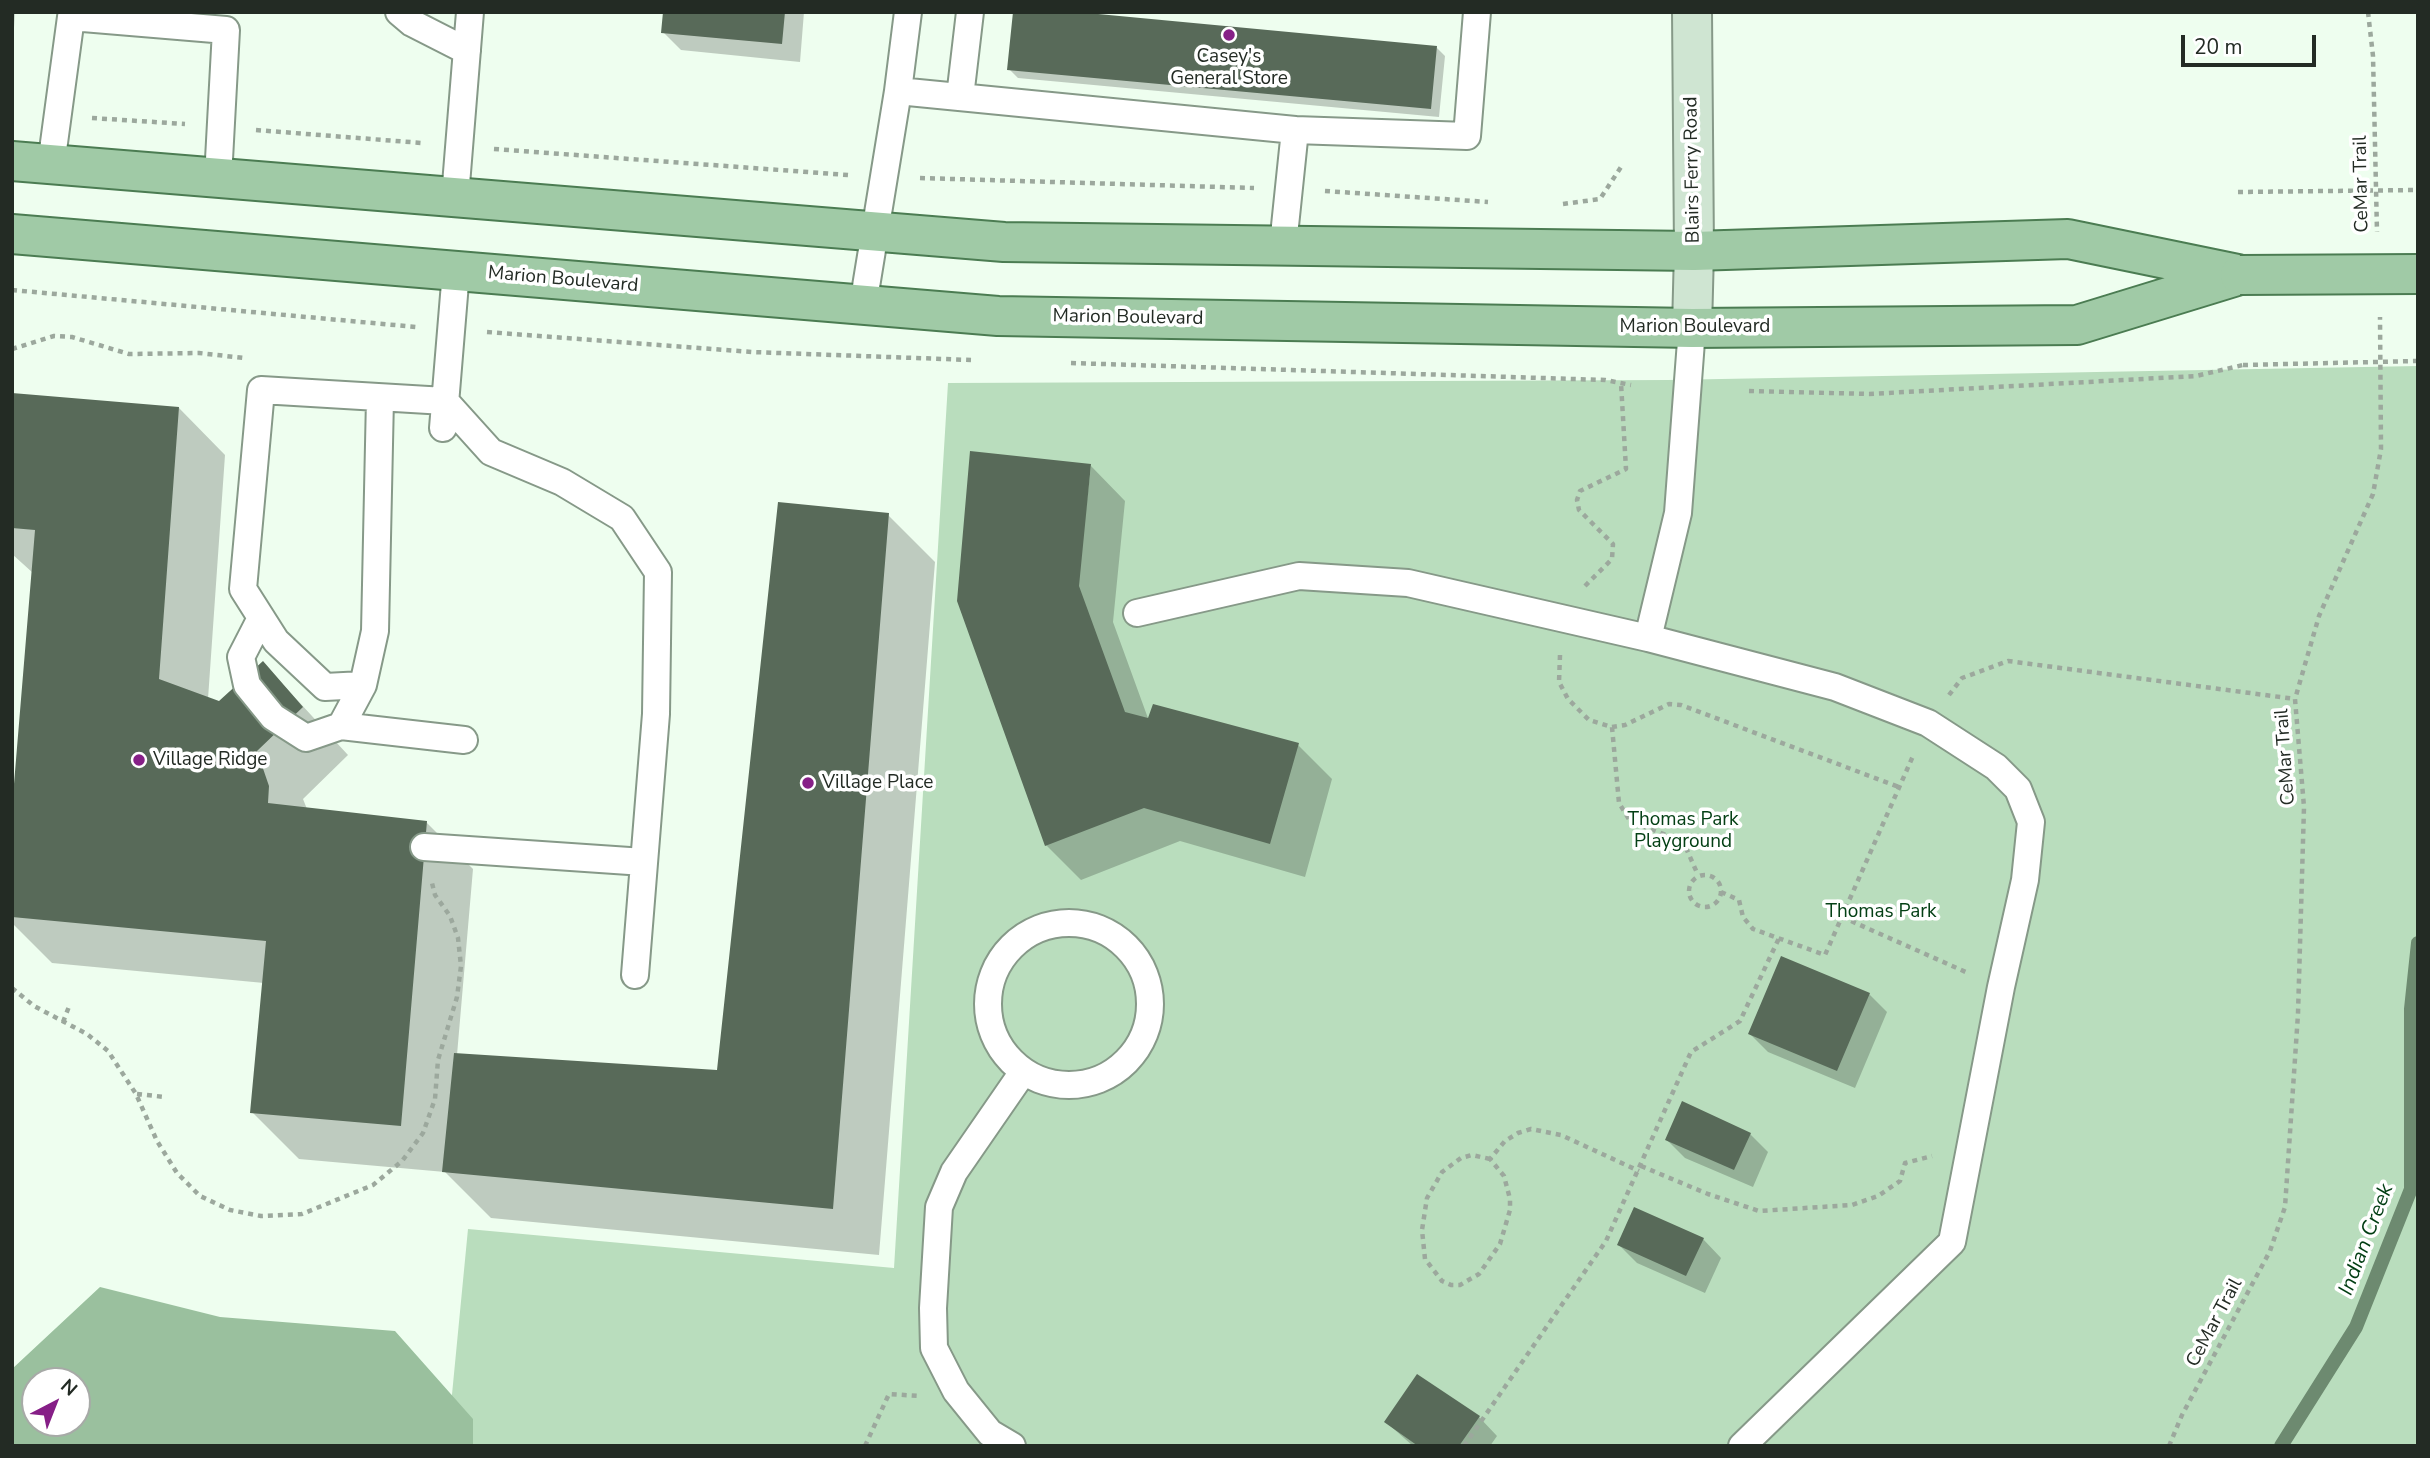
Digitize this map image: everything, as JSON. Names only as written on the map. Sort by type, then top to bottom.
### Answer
[{"type":"main road","name":"Blairs Ferry Road","points":[[1692,12],[1692,328]]},
{"type":"main road","name":"Marion Boulevard","points":[[12,161],[1004,242],[1694,251],[2068,239],[2240,275],[2418,274]]},
{"type":"main road","name":"Marion Boulevard","points":[[12,234],[998,316],[1692,328],[2077,325],[2240,275]]},
{"type":"lane","points":[[399,12],[412,23],[467,51]]},
{"type":"lane","points":[[455,197],[470,12]]},
{"type":"lane","points":[[863,305],[898,91],[908,12]]},
{"type":"lane","points":[[960,97],[970,12]]},
{"type":"lane","points":[[898,91],[1295,130],[1467,136],[1477,12]]},
{"type":"lane","points":[[51,164],[71,17],[226,30],[218,178]]},
{"type":"lane","points":[[1283,245],[1295,130]]},
{"type":"lane","points":[[443,428],[456,271]]},
{"type":"lane","points":[[1648,638],[1678,513],[1692,328]]},
{"type":"lane","points":[[363,685],[325,687],[276,641],[243,589],[261,390],[445,401],[491,452],[562,482],[622,517],[658,572],[656,714],[635,975]]},
{"type":"lane","points":[[341,726],[363,685],[375,631],[380,398]]},
{"type":"lane","points":[[1136,613],[1299,576],[1408,583],[1648,638],[1835,687],[1928,723],[1996,767],[2018,789],[2031,822],[2025,880],[2001,988],[1952,1242],[1742,1446]]},
{"type":"lane","points":[[261,618],[241,657],[247,685],[273,717],[306,738],[341,726],[464,740]]},
{"type":"lane","points":[[431,847],[644,862]]},
{"type":"lane","points":[[1059,923],[1087,924],[1113,936],[1134,954],[1147,977],[1151,1002],[1148,1027],[1137,1051],[1120,1069],[1097,1082],[1072,1086],[1046,1083],[1023,1072],[1003,1053],[990,1027],[987,999],[994,972],[1009,948],[1031,931],[1059,923]]},
{"type":"lane","points":[[1012,1446],[990,1433],[962,1399],[934,1348],[939,1207],[954,1172],[1023,1072]]},
{"type":"path","name":"CeMar Trail","points":[[2368,12],[2373,56],[2377,234]]},
{"type":"path","points":[[57,114],[632,161],[884,177],[1289,189],[1493,203]]},
{"type":"path","points":[[1552,204],[1600,199],[1621,167]]},
{"type":"path","points":[[2238,192],[2418,190]]},
{"type":"path","name":"CeMar Trail","points":[[2169,1446],[2182,1415],[2270,1251],[2285,1207],[2298,1014],[2304,807],[2295,699],[2319,616],[2373,494],[2381,449],[2379,303]]},
{"type":"path","points":[[12,349],[54,336],[63,336],[129,354],[199,353],[265,360],[261,390]]},
{"type":"path","points":[[1749,391],[1869,394],[2196,376],[2243,366],[2418,361]]},
{"type":"path","points":[[1621,383],[1626,469],[1580,491],[1577,500],[1579,510],[1613,544],[1612,559],[1583,587],[1570,595],[1562,618],[1559,682],[1567,699],[1589,720],[1612,727],[1625,725],[1669,704],[1681,705],[1899,787]]},
{"type":"path","points":[[1698,875],[1714,878],[1721,892],[1739,900],[1743,917],[1753,929],[1780,936],[1825,954],[1928,723],[1962,678],[2008,661],[2295,699]]},
{"type":"path","points":[[1612,727],[1619,803],[1630,821],[1674,838],[1686,848],[1698,875]]},
{"type":"path","points":[[12,988],[34,1006],[87,1034],[108,1051],[136,1094],[157,1141],[177,1173],[200,1196],[230,1210],[261,1216],[302,1214],[373,1185],[402,1161],[423,1133],[435,1099],[439,1060],[457,997],[461,966],[458,938],[450,916],[435,895],[431,847]]},
{"type":"path","points":[[1698,875],[1688,888],[1693,903],[1708,907],[1717,902],[1721,892]]},
{"type":"path","points":[[1842,917],[2001,988]]},
{"type":"path","points":[[1464,1446],[1606,1241],[1691,1052],[1740,1021],[1780,936]]},
{"type":"path","points":[[63,1022],[69,1004]]},
{"type":"path","points":[[136,1094],[165,1097]]},
{"type":"path","points":[[1490,1160],[1505,1141],[1531,1129],[1561,1135],[1640,1168],[1759,1211],[1852,1205],[1878,1196],[1900,1181],[1905,1163],[1970,1146]]},
{"type":"path","points":[[1472,1155],[1490,1160],[1504,1176],[1510,1199],[1504,1234],[1494,1255],[1479,1274],[1460,1285],[1451,1285],[1442,1281],[1425,1259],[1422,1230],[1427,1198],[1442,1172],[1461,1157],[1472,1155]]},
{"type":"path","points":[[865,1446],[889,1394],[962,1399]]},
{"type":"green space","name":"Thomas Park","points":[[2418,366],[2418,1446],[447,1446],[468,1229],[894,1268],[948,383],[1668,380]]},
{"type":"green space","points":[[100,1287],[220,1317],[395,1331],[473,1419],[473,1446],[12,1446],[12,1369]]},
{"type":"building","points":[[663,12],[785,12],[782,44],[661,33]]},
{"type":"building","points":[[1013,12],[1077,12],[1437,46],[1431,109],[1007,70]]},
{"type":"building","name":"Village Ridge","points":[[12,393],[179,407],[159,679],[219,701],[263,661],[303,707],[257,751],[269,786],[268,803],[427,821],[401,1126],[250,1113],[266,941],[12,917],[12,808],[35,530],[12,528]]},
{"type":"building","points":[[970,451],[1091,464],[1079,586],[1125,712],[1148,718],[1153,704],[1299,743],[1270,844],[1144,808],[1045,846],[957,601]]},
{"type":"building","name":"Village Place","points":[[778,502],[889,513],[833,1209],[442,1172],[454,1053],[717,1070]]},
{"type":"building","points":[[1781,956],[1870,993],[1837,1071],[1748,1034]]},
{"type":"building","points":[[1682,1101],[1751,1133],[1734,1170],[1665,1140]]},
{"type":"building","points":[[1634,1207],[1704,1238],[1686,1276],[1617,1245]]},
{"type":"building","points":[[1417,1374],[1480,1416],[1459,1446],[1418,1446],[1384,1422]]},
{"type":"waterway","name":"Indian Creek","points":[[2281,1446],[2356,1327],[2411,1189],[2411,1009],[2418,943]]},
{"type":"place","name":"Casey's General Store","points":[[1229,35]]},
{"type":"place","name":"Village Ridge","points":[[139,760]]},
{"type":"place","name":"Village Place","points":[[808,783]]},
{"type":"park label","name":"Thomas Park Playground","points":[[1683,831]]}]
